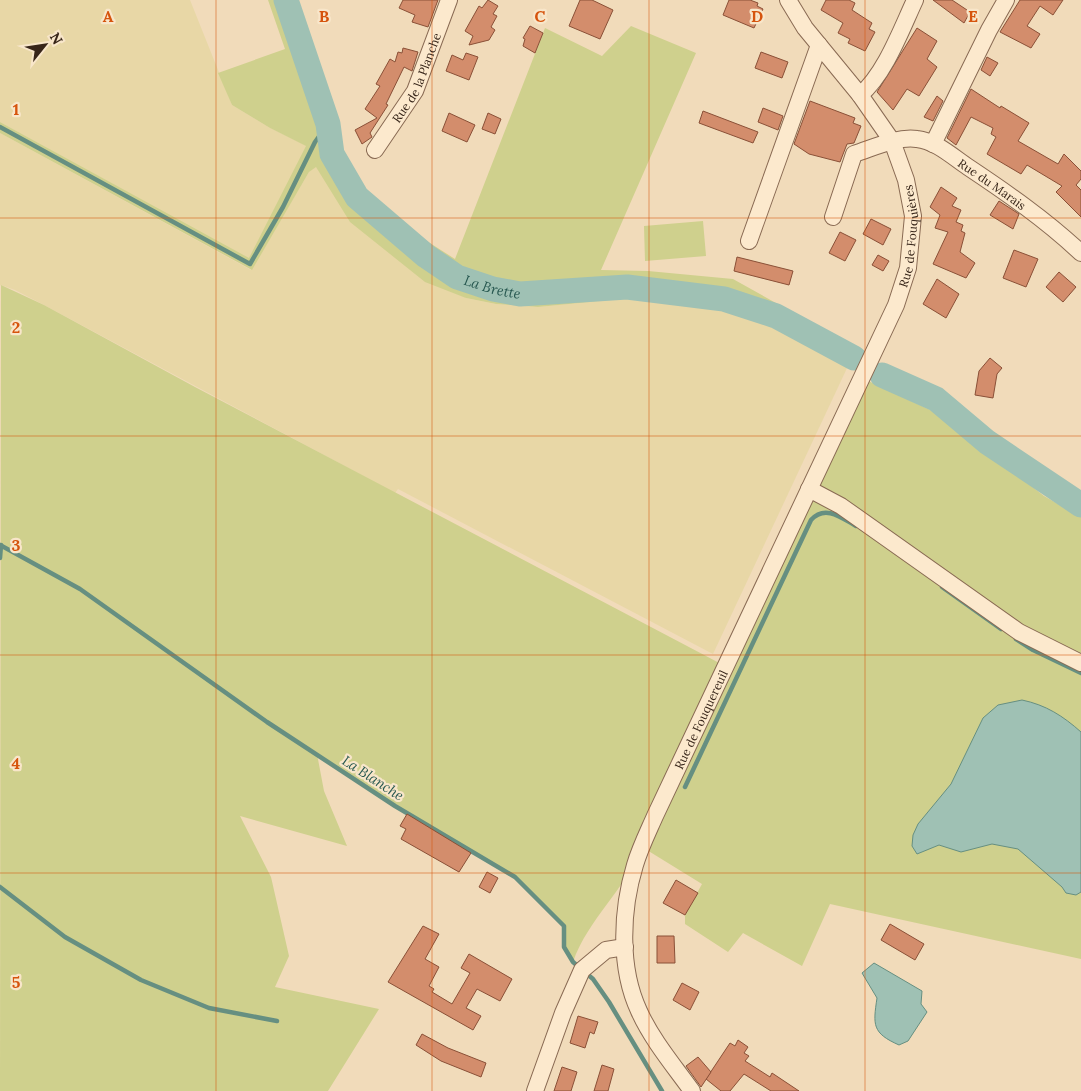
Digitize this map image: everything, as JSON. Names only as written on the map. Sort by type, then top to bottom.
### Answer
[{"type":"street","name":"Rue de la Planche","points":[[375,150],[415,91],[449,0]]},
{"type":"street","name":"Rue de Fouquières","points":[[788,0],[819,45],[860,95],[892,141],[911,202],[912,240],[908,268],[896,305],[873,352]]},
{"type":"street","points":[[860,95],[870,87],[881,68],[897,40],[915,0]]},
{"type":"street","points":[[933,144],[989,30],[1006,0]]},
{"type":"street","points":[[749,241],[819,45]]},
{"type":"street","name":"Rue du Marais","points":[[833,217],[854,154],[892,141],[917,138],[933,144],[1007,193],[1059,232],[1081,252]]},
{"type":"street","name":"Rue de Fouquereuil","points":[[692,1091],[665,1054],[640,1013],[629,985],[625,947],[626,909],[634,866],[873,352]]},
{"type":"street","points":[[809,489],[841,506],[1019,632],[1081,662]]},
{"type":"street","points":[[535,1091],[563,1013],[582,971],[606,950],[625,947]]},
{"type":"shaded area","points":[[0,0],[190,0],[232,105],[270,128],[307,146],[249,259],[0,122]]},
{"type":"shaded area","points":[[0,133],[251,270],[309,172],[316,166],[328,185],[466,298],[496,304],[538,307],[631,298],[727,307],[781,331],[848,366],[713,654],[398,489],[395,493],[15,290],[0,286]]},
{"type":"shaded area","points":[[1022,700],[1054,712],[1081,732],[1081,892],[1076,895],[1066,893],[1062,887],[1018,849],[992,844],[961,852],[939,845],[917,854],[912,846],[913,835],[918,824],[951,784],[983,718],[998,705]]},
{"type":"shaded area","points":[[874,963],[922,991],[921,1004],[927,1012],[908,1041],[899,1045],[890,1041],[876,1027],[877,998],[862,973]]},
{"type":"green space","points":[[268,0],[293,0],[337,141],[354,176],[377,201],[422,238],[455,259],[545,28],[602,56],[631,26],[696,53],[601,270],[648,271],[733,279],[858,349],[848,366],[781,331],[727,307],[631,298],[538,307],[496,304],[466,298],[425,282],[350,222],[316,167],[309,172],[252,270],[0,133],[0,122],[249,258],[306,146],[270,128],[232,105],[218,73],[285,49]]},
{"type":"green space","points":[[703,221],[706,256],[645,261],[644,226]]},
{"type":"green space","points":[[1,285],[44,305],[195,387],[725,666],[862,378],[941,415],[1044,496],[1081,517],[1081,959],[830,904],[802,966],[743,933],[728,952],[685,924],[685,915],[702,884],[642,847],[635,863],[588,932],[573,962],[564,947],[564,926],[515,877],[401,810],[317,754],[324,791],[347,846],[240,816],[271,877],[289,956],[275,987],[379,1009],[328,1091],[0,1091]]},
{"type":"building","points":[[403,0],[438,0],[428,27],[412,22],[415,15],[399,8]]},
{"type":"building","points":[[488,0],[498,6],[493,14],[497,16],[491,27],[495,30],[489,40],[469,45],[473,36],[465,31],[479,6],[482,8]]},
{"type":"building","points":[[580,0],[592,0],[613,10],[600,39],[569,26]]},
{"type":"building","points":[[729,0],[750,0],[758,3],[757,6],[763,9],[754,28],[723,15]]},
{"type":"building","points":[[826,0],[849,0],[855,3],[852,10],[872,23],[869,29],[875,32],[865,51],[848,43],[850,39],[838,33],[843,23],[821,10]]},
{"type":"building","points":[[933,0],[952,0],[970,12],[964,23]]},
{"type":"building","points":[[1020,0],[1063,0],[1053,15],[1040,6],[1027,26],[1040,34],[1031,48],[1000,32]]},
{"type":"building","points":[[530,26],[543,33],[535,53],[523,46],[525,39],[523,38]]},
{"type":"building","points":[[917,28],[937,41],[927,59],[937,67],[919,96],[907,89],[893,110],[877,92]]},
{"type":"building","points":[[403,48],[418,52],[412,71],[404,67],[386,104],[388,105],[370,133],[372,137],[362,144],[355,130],[377,118],[365,109],[380,86],[376,84],[390,59],[395,62],[398,52],[402,53]]},
{"type":"building","points":[[761,52],[788,62],[782,78],[755,68]]},
{"type":"building","points":[[466,53],[478,57],[469,80],[446,71],[452,55],[463,60]]},
{"type":"building","points":[[987,57],[998,63],[990,76],[981,70]]},
{"type":"building","points":[[971,89],[1000,108],[1001,106],[1029,123],[1018,141],[1058,164],[1064,154],[1081,171],[1081,179],[1076,185],[1081,190],[1081,217],[1056,192],[1062,186],[1027,165],[1021,174],[987,154],[996,137],[991,134],[993,128],[971,117],[956,145],[947,138]]},
{"type":"building","points":[[937,96],[943,101],[933,121],[924,117]]},
{"type":"building","points":[[810,101],[855,118],[853,123],[861,126],[854,143],[847,144],[840,162],[809,154],[794,144]]},
{"type":"building","points":[[763,108],[783,116],[778,130],[758,122]]},
{"type":"building","points":[[703,111],[758,132],[753,143],[699,123]]},
{"type":"building","points":[[449,113],[475,125],[467,142],[442,131]]},
{"type":"building","points":[[488,113],[501,119],[495,134],[482,129]]},
{"type":"building","points":[[941,187],[957,198],[952,206],[961,210],[956,222],[963,225],[961,231],[965,233],[960,252],[975,263],[966,278],[933,264],[948,232],[935,228],[940,215],[930,207]]},
{"type":"building","points":[[999,201],[1019,214],[1013,229],[990,215]]},
{"type":"building","points":[[871,219],[891,229],[883,245],[863,234]]},
{"type":"building","points":[[840,232],[856,240],[845,261],[829,253]]},
{"type":"building","points":[[1014,250],[1038,259],[1026,287],[1003,278]]},
{"type":"building","points":[[878,255],[889,261],[883,271],[872,265]]},
{"type":"building","points":[[737,257],[793,271],[789,285],[734,271]]},
{"type":"building","points":[[1059,272],[1076,287],[1063,302],[1046,287]]},
{"type":"building","points":[[937,279],[959,294],[946,318],[923,304]]},
{"type":"building","points":[[990,358],[1002,368],[997,374],[993,398],[975,395],[979,371]]},
{"type":"building","points":[[407,814],[471,853],[459,872],[401,839],[406,829],[400,826]]},
{"type":"building","points":[[487,872],[498,878],[490,893],[479,887]]},
{"type":"building","points":[[676,880],[698,893],[685,915],[663,903]]},
{"type":"building","points":[[890,924],[924,944],[915,960],[881,940]]},
{"type":"building","points":[[423,926],[439,934],[425,959],[439,967],[429,986],[434,989],[432,992],[452,1004],[470,973],[461,968],[469,954],[512,979],[500,1001],[477,989],[466,1008],[481,1016],[473,1030],[388,982]]},
{"type":"building","points":[[657,936],[674,936],[675,963],[657,963]]},
{"type":"building","points":[[682,983],[699,992],[690,1010],[673,1000]]},
{"type":"building","points":[[578,1016],[598,1022],[594,1034],[590,1032],[585,1048],[570,1043]]},
{"type":"building","points":[[422,1034],[448,1048],[486,1063],[481,1077],[441,1061],[416,1045]]},
{"type":"building","points":[[738,1040],[748,1047],[744,1053],[749,1056],[745,1061],[770,1077],[772,1073],[799,1091],[771,1091],[744,1074],[730,1091],[721,1091],[706,1079],[730,1043],[735,1046]]},
{"type":"building","points":[[698,1057],[711,1072],[701,1087],[686,1066]]},
{"type":"building","points":[[602,1065],[614,1069],[608,1091],[594,1091]]},
{"type":"building","points":[[562,1067],[577,1072],[571,1091],[554,1091]]},
{"type":"waterway","name":"La Brette","points":[[286,0],[328,124],[332,154],[357,197],[426,256],[457,277],[493,289],[520,294],[627,287],[724,299],[776,316],[854,358]]},
{"type":"waterway","points":[[0,127],[250,264],[283,207],[315,142],[328,124]]},
{"type":"waterway","points":[[882,375],[936,399],[987,442],[1081,505]]},
{"type":"waterway","points":[[685,787],[811,520],[816,515],[828,513],[839,516],[856,526]]},
{"type":"waterway","name":"La Blanche","points":[[0,545],[80,589],[267,722],[395,806],[515,877],[564,926],[564,947],[573,962],[593,979],[609,1002],[662,1091]]},
{"type":"waterway","points":[[0,558],[1,545]]},
{"type":"waterway","points":[[942,587],[1001,629]]},
{"type":"waterway","points":[[1016,639],[1033,650],[1081,673]]},
{"type":"waterway","points":[[0,887],[65,937],[141,980],[209,1008],[277,1021]]}]
